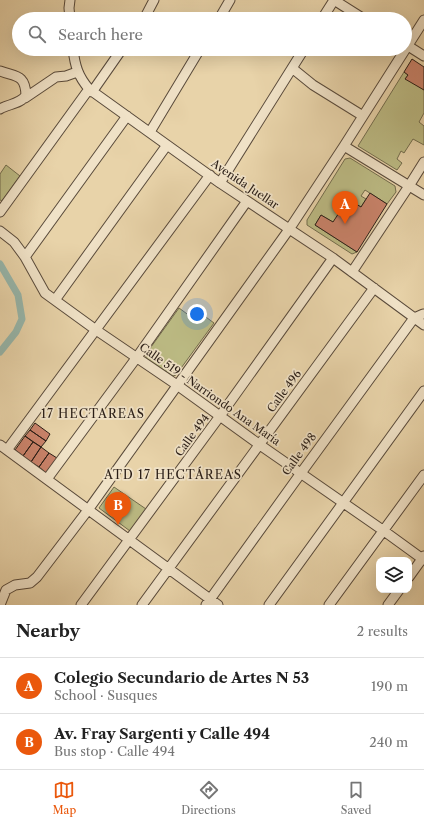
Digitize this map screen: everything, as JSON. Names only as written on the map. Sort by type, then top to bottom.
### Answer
[{"type":"street","points":[[69,12],[70,0]]},
{"type":"street","points":[[148,12],[154,0]]},
{"type":"street","points":[[223,12],[230,0]]},
{"type":"street","points":[[326,12],[334,0],[353,12]]},
{"type":"street","points":[[412,37],[424,20]]},
{"type":"street","points":[[412,49],[424,56]]},
{"type":"street","name":"Avenida Juellar","points":[[74,56],[77,72],[90,91],[220,183],[334,258],[424,325]]},
{"type":"street","points":[[0,212],[117,56]]},
{"type":"street","points":[[150,132],[196,56]]},
{"type":"street","points":[[220,183],[300,56]]},
{"type":"street","points":[[0,605],[6,590],[15,585],[30,583],[36,577],[88,510],[290,228],[344,146],[399,56]]},
{"type":"street","points":[[292,68],[313,85],[363,116]]},
{"type":"street","points":[[0,71],[20,78],[25,84],[25,98]]},
{"type":"street","points":[[0,109],[20,101],[56,77],[66,76],[77,72]]},
{"type":"street","points":[[25,258],[127,116]]},
{"type":"street","points":[[55,300],[168,145]]},
{"type":"street","points":[[344,146],[424,195]]},
{"type":"street","points":[[352,272],[424,162]]},
{"type":"street","points":[[210,175],[96,330],[3,448],[169,569],[208,602],[218,605]]},
{"type":"street","points":[[47,480],[137,357],[247,201]]},
{"type":"street","name":"Calle 519 - Narriondo Ana María","points":[[0,231],[14,242],[45,293],[423,558]]},
{"type":"street","name":"Calle 494","points":[[81,605],[130,540],[334,258]]},
{"type":"street","name":"Calle 496","points":[[142,605],[374,288]]},
{"type":"street","points":[[414,318],[424,314]]},
{"type":"street","name":"Calle 498","points":[[208,602],[414,318]]},
{"type":"street","points":[[269,605],[424,391]]},
{"type":"street","points":[[329,605],[424,475]]},
{"type":"street","points":[[412,573],[423,558]]},
{"type":"street","points":[[388,605],[397,593]]},
{"type":"shaded area","points":[[404,72],[408,75],[406,78],[424,90],[424,113],[419,122],[424,126],[424,145],[413,139],[404,153],[401,151],[397,159],[402,163],[397,170],[358,146]]},
{"type":"shaded area","points":[[350,158],[395,186],[396,192],[387,204],[365,190],[361,196],[366,199],[361,207],[357,205],[333,222],[321,215],[315,225],[357,252],[352,254],[307,225],[307,220],[345,159]]},
{"type":"shaded area","points":[[6,165],[20,176],[2,201],[0,200],[0,174]]},
{"type":"shaded area","points":[[179,308],[194,319],[199,312],[214,323],[176,375],[173,376],[146,358],[146,354]]},
{"type":"shaded area","points":[[114,487],[146,509],[130,531],[99,508]]},
{"type":"building","points":[[412,59],[424,67],[424,90],[405,79],[408,75],[404,72]]},
{"type":"building","points":[[370,193],[387,204],[357,252],[315,225],[321,215],[333,222],[348,199],[361,207]]},
{"type":"building","points":[[35,423],[50,434],[46,441],[30,430]]},
{"type":"building","points":[[30,430],[46,441],[41,447],[25,436]]},
{"type":"building","points":[[25,436],[33,442],[23,456],[15,450]]},
{"type":"building","points":[[33,442],[41,447],[31,462],[23,456]]},
{"type":"building","points":[[41,447],[49,453],[39,467],[31,462]]},
{"type":"building","points":[[49,453],[57,458],[46,473],[39,467]]},
{"type":"waterway","points":[[0,264],[18,295],[22,319],[16,332],[0,352]]},
{"type":"place","name":"Colegio Secundario de Artes N 53","points":[[345,224]]},
{"type":"place","name":"Av. Fray Sargenti y Calle 494","points":[[118,525]]},
{"type":"district","name":"17 HECTAREAS","points":[[93,413]]},
{"type":"district","name":"ATD 17 HECTÁREAS","points":[[173,474]]}]
